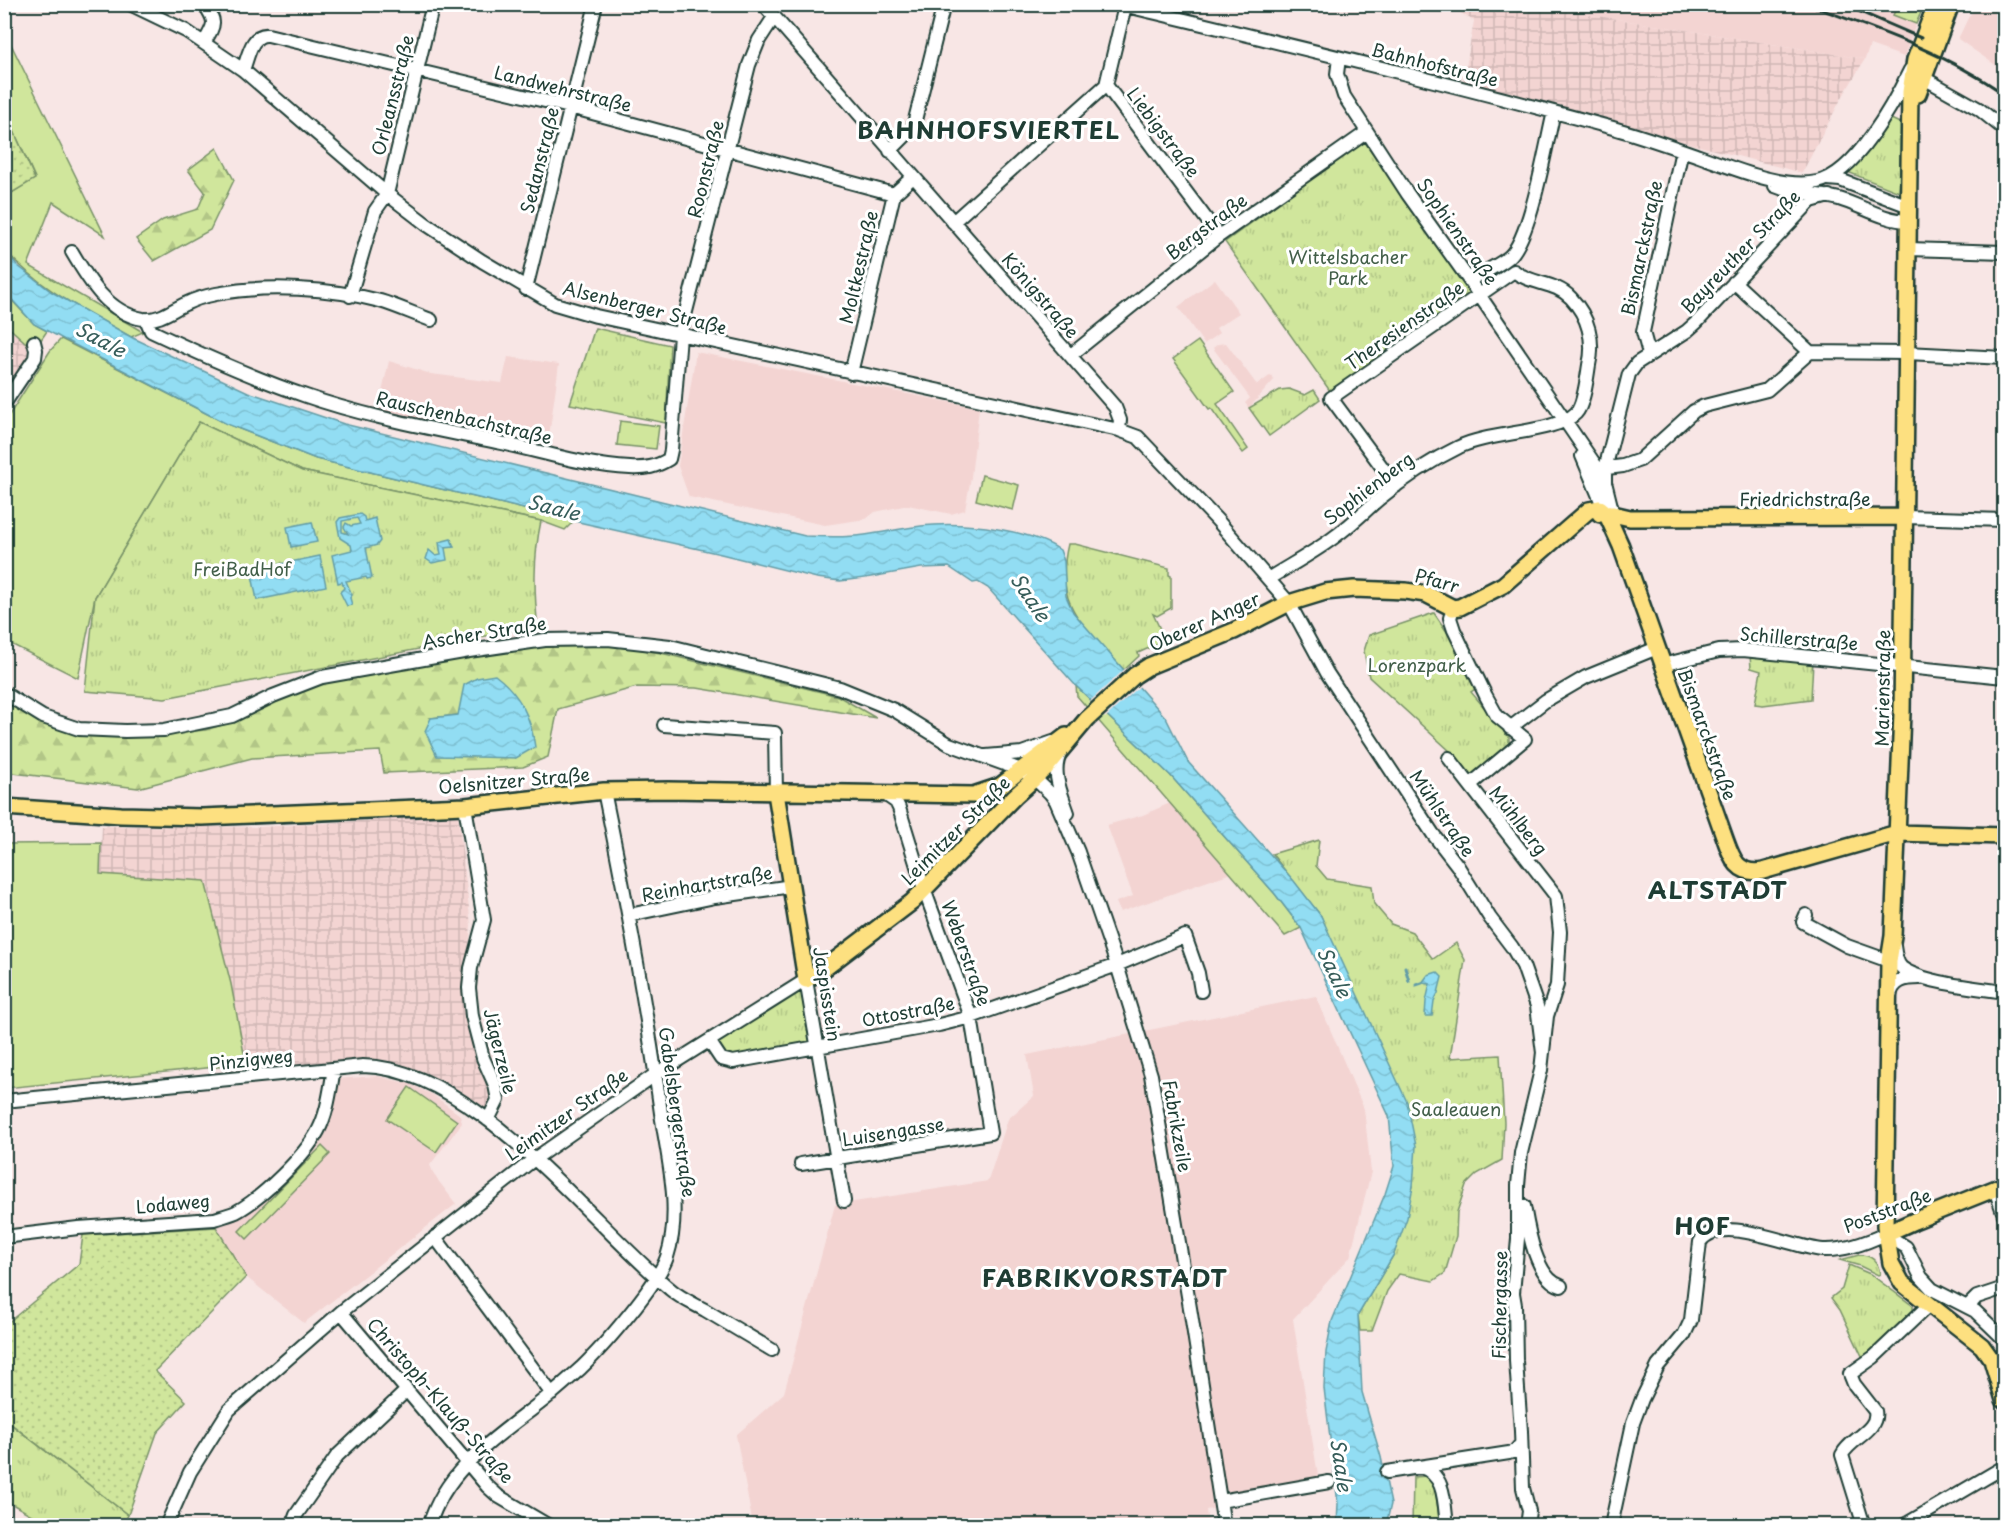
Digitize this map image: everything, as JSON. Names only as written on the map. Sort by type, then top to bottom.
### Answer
[{"type":"main road","name":"Marienstraße","points":[[1936,4],[1916,60],[1911,92],[1903,666],[1893,960],[1889,999],[1885,1234],[1891,1263],[1897,1275],[1910,1290],[1931,1296],[1982,1346],[1992,1360],[2004,1400]]},
{"type":"main road","name":"Marienstraße","points":[[1911,142],[1914,111],[1922,78],[1951,4]]},
{"type":"main road","points":[[1589,510],[1600,508],[1610,513]]},
{"type":"main road","name":"Pfarr","points":[[1289,603],[1325,592],[1375,589],[1426,594],[1453,608],[1463,606],[1503,585],[1589,510]]},
{"type":"main road","name":"Friedrichstraße","points":[[1610,513],[1630,518],[1905,517]]},
{"type":"main road","name":"Pfarr","points":[[1556,541],[1587,521],[1610,513]]},
{"type":"main road","name":"Sophienstraße","points":[[1610,513],[1621,546]]},
{"type":"main road","points":[[1621,546],[1621,529],[1629,522],[1641,518]]},
{"type":"main road","name":"Bismarckstraße","points":[[1621,546],[1723,833],[1732,856],[1742,868],[1757,872],[1897,833]]},
{"type":"main road","name":"Oberer Anger","points":[[1064,743],[1135,675],[1160,660],[1234,631],[1289,603]]},
{"type":"main road","name":"Oelsnitzer Straße","points":[[4,807],[202,818],[465,806],[604,791],[973,795],[994,789],[1064,743]]},
{"type":"main road","name":"Leimitzer Straße","points":[[806,980],[894,916],[924,890],[1034,778],[1064,743]]},
{"type":"main road","name":"Jaspisstein","points":[[776,793],[806,980]]},
{"type":"main road","points":[[1897,833],[2004,836]]},
{"type":"main road","name":"Poststraße","points":[[1885,1234],[2000,1187]]},
{"type":"street","name":"Alsenberger Straße","points":[[130,4],[186,31],[243,70],[387,194],[426,224],[526,289],[568,309],[851,373],[1119,430]]},
{"type":"street","points":[[204,4],[214,20],[214,26],[204,43]]},
{"type":"street","name":"Orleansstraße","points":[[350,296],[375,211],[387,194],[433,4]]},
{"type":"street","name":"Sedanstraße","points":[[526,289],[596,4]]},
{"type":"street","name":"Königstraße","points":[[763,4],[1115,407],[1120,420],[1119,430]]},
{"type":"street","points":[[890,151],[913,128],[944,4]]},
{"type":"street","name":"Bahnhofstraße","points":[[1122,5],[1615,129],[1682,150],[1783,189],[1829,196],[1897,221],[1909,214]]},
{"type":"street","name":"Liebigstraße","points":[[1122,5],[1106,85],[1219,236]]},
{"type":"street","name":"Roonstraße","points":[[680,335],[749,65],[759,40],[774,17]]},
{"type":"street","name":"Landwehrstraße","points":[[243,70],[255,38],[261,34],[570,107],[894,194]]},
{"type":"street","name":"Sophienstraße","points":[[1339,58],[1338,82],[1344,96],[1407,192],[1601,469],[1601,487]]},
{"type":"street","points":[[1828,179],[1839,173],[1875,131],[1916,60]]},
{"type":"street","points":[[1922,78],[1979,109],[2004,129]]},
{"type":"street","points":[[953,222],[1106,85]]},
{"type":"street","name":"Theresienstraße","points":[[1469,280],[1510,256],[1519,245],[1527,225],[1554,112]]},
{"type":"street","name":"Bergstraße","points":[[1071,355],[1219,236],[1367,132]]},
{"type":"street","name":"Bismarckstraße","points":[[1649,354],[1643,332],[1682,150]]},
{"type":"street","name":"Bahnhofstraße","points":[[1738,170],[1785,182],[1808,183],[1828,179]]},
{"type":"street","name":"Moltkestraße","points":[[851,373],[894,194],[914,177]]},
{"type":"street","points":[[1828,179],[1840,180],[1909,214]]},
{"type":"street","name":"Bayreuther Straße","points":[[1649,354],[1687,332],[1810,201],[1829,196]]},
{"type":"street","points":[[1909,249],[2004,252]]},
{"type":"street","points":[[72,252],[100,295],[134,316],[146,319],[169,313],[198,298],[234,291],[306,290],[380,302],[431,320]]},
{"type":"street","points":[[1510,256],[1514,271],[1522,278],[1557,287],[1578,306],[1587,321],[1591,358],[1581,405],[1576,413],[1565,420]]},
{"type":"street","name":"Theresienstraße","points":[[1396,486],[1331,398],[1514,271]]},
{"type":"street","points":[[1734,282],[1810,352],[1907,353],[2004,358]]},
{"type":"street","name":"Rauschenbachstraße","points":[[146,319],[151,331],[235,370],[308,397],[370,414],[585,464],[630,468],[655,467],[669,459],[680,335]]},
{"type":"street","points":[[4,404],[35,358],[34,342]]},
{"type":"street","points":[[1585,462],[1589,467],[1601,469],[1623,466],[1640,460],[1694,411],[1704,406],[1767,390],[1810,352]]},
{"type":"street","points":[[1601,469],[1629,374],[1636,363],[1649,354]]},
{"type":"street","name":"Sophienstraße","points":[[1565,420],[1585,462],[1601,487],[1610,513]]},
{"type":"street","name":"Sophienberg","points":[[1268,579],[1336,536],[1396,486],[1459,447],[1473,441],[1552,425],[1565,420]]},
{"type":"street","points":[[1119,430],[1138,437],[1216,520],[1289,603]]},
{"type":"street","name":"Pfarr","points":[[1589,510],[1596,502],[1601,487]]},
{"type":"street","name":"Friedrichstraße","points":[[1905,517],[2004,520]]},
{"type":"street","name":"Mühlstraße","points":[[1289,603],[1327,672],[1523,966],[1537,1006],[1543,1053]]},
{"type":"street","points":[[1453,608],[1450,618],[1454,630],[1497,716],[1525,739],[1470,785]]},
{"type":"street","name":"Ascher Straße","points":[[4,693],[43,717],[79,729],[164,730],[232,716],[273,696],[322,677],[544,640],[608,639],[670,646],[840,688],[894,710],[936,737],[967,752],[1034,778]]},
{"type":"street","points":[[1509,728],[1545,701],[1586,676],[1656,648]]},
{"type":"street","name":"Schillerstraße","points":[[1662,665],[1730,649],[2004,677]]},
{"type":"street","points":[[664,725],[775,733],[776,793]]},
{"type":"street","points":[[1064,743],[1057,759],[1056,771],[1078,852]]},
{"type":"street","name":"Ascher Straße","points":[[967,752],[990,756],[1010,755],[1064,743]]},
{"type":"street","name":"Mühlberg","points":[[1449,758],[1556,896],[1558,907]]},
{"type":"street","name":"Fabrikzeile","points":[[1034,778],[1056,801],[1078,852],[1117,965],[1151,1075],[1224,1526]]},
{"type":"street","name":"Gabelsbergerstraße","points":[[429,1526],[445,1491],[466,1461],[552,1394],[592,1356],[624,1320],[656,1277],[666,1259],[671,1239],[674,1203],[656,1074],[629,915],[604,791]]},
{"type":"street","name":"Weberstraße","points":[[886,795],[896,802],[899,808],[924,890],[971,1017],[990,1133]]},
{"type":"street","name":"Jägerzeile","points":[[465,806],[484,920],[471,968],[472,1016],[483,1058],[495,1085],[498,1100],[488,1120]]},
{"type":"street","name":"Reinhartstraße","points":[[629,915],[714,897],[792,886]]},
{"type":"street","name":"Fischergasse","points":[[1527,1526],[1529,1511],[1522,1488],[1513,1293],[1523,1142],[1538,1086],[1547,1016],[1557,984],[1560,932],[1558,907]]},
{"type":"street","points":[[1806,915],[1803,922],[1847,946],[1893,960],[1904,969],[1927,978],[1960,986],[2004,992]]},
{"type":"street","name":"Ottostraße","points":[[709,1041],[721,1059],[733,1062],[939,1025],[971,1017],[1117,965],[1185,936],[1198,973],[1201,991]]},
{"type":"street","points":[[1893,960],[1895,984]]},
{"type":"street","points":[[1889,999],[1895,984],[1906,979],[1927,978]]},
{"type":"street","name":"Leimitzer Straße","points":[[166,1526],[190,1472],[230,1410],[340,1312],[534,1160],[656,1074],[806,980]]},
{"type":"street","name":"Jaspisstein","points":[[806,980],[844,1201]]},
{"type":"street","name":"Pinzigweg","points":[[4,1101],[380,1066],[443,1090],[488,1120]]},
{"type":"street","name":"Lodaweg","points":[[4,1238],[78,1228],[214,1219],[234,1213],[270,1186],[301,1155],[318,1132],[327,1110],[334,1069]]},
{"type":"street","points":[[488,1120],[534,1160],[672,1291],[772,1350]]},
{"type":"street","name":"Luisengasse","points":[[801,1164],[990,1133]]},
{"type":"street","name":"Fischergasse","points":[[1520,1166],[1526,1214],[1541,1266],[1549,1280],[1561,1286]]},
{"type":"street","name":"Poststraße","points":[[2000,1187],[2004,1215]]},
{"type":"street","name":"Poststraße","points":[[1611,1526],[1633,1423],[1652,1377],[1664,1357],[1689,1326],[1700,1242],[1707,1234],[1719,1230],[1749,1232],[1825,1250],[1848,1247],[1885,1234]]},
{"type":"street","points":[[435,1238],[552,1394]]},
{"type":"street","points":[[1968,1306],[1977,1297],[2004,1287]]},
{"type":"street","points":[[1864,1526],[1842,1455],[1846,1448],[1875,1421],[1875,1411],[1854,1384],[1850,1374],[1874,1357],[1931,1296],[1968,1306],[2004,1339]]},
{"type":"street","name":"Christoph-Klauß-Straße","points":[[340,1312],[487,1486],[498,1496],[549,1526]]},
{"type":"street","points":[[292,1526],[296,1515],[337,1456],[407,1390]]},
{"type":"street","points":[[1387,1472],[1509,1453],[1515,1451],[1521,1444]]},
{"type":"street","points":[[1420,1467],[1434,1473],[1440,1481],[1448,1526]]},
{"type":"street","points":[[1903,1526],[2004,1467]]},
{"type":"street","points":[[1220,1501],[1329,1482]]},
{"type":"street","points":[[4,1520],[14,1526]]},
{"type":"shaded area","points":[[1438,5],[1530,5],[1865,59],[1802,173],[1463,84],[1474,21],[1459,12]]},
{"type":"shaded area","points":[[1530,5],[1898,5],[1893,15],[1916,24],[1904,57],[1870,45],[1865,59]]},
{"type":"shaded area","points":[[1979,5],[2004,5],[2004,71],[1958,39],[1969,16]]},
{"type":"shaded area","points":[[1215,279],[1239,313],[1216,328],[1219,333],[1204,344],[1178,307]]},
{"type":"shaded area","points":[[5,324],[34,350],[5,399]]},
{"type":"shaded area","points":[[1226,343],[1257,385],[1271,375],[1274,380],[1249,408],[1245,403],[1250,398],[1213,348],[1218,344]]},
{"type":"shaded area","points":[[696,352],[979,408],[965,510],[951,514],[908,505],[875,512],[866,519],[825,525],[689,497],[678,466]]},
{"type":"shaded area","points":[[508,357],[559,364],[548,444],[378,410],[389,361],[431,374],[502,383]]},
{"type":"shaded area","points":[[1170,803],[1231,873],[1120,912],[1116,902],[1133,896],[1107,825],[1143,815]]},
{"type":"shaded area","points":[[458,815],[471,925],[463,1011],[493,1100],[488,1112],[433,1078],[378,1059],[247,1071],[231,984],[205,881],[100,874],[102,826],[261,827]]},
{"type":"shaded area","points":[[1316,996],[1364,1109],[1371,1172],[1350,1257],[1293,1319],[1320,1488],[1206,1510],[1208,1525],[753,1525],[736,1435],[784,1393],[835,1205],[988,1181],[1008,1119],[1034,1096],[1027,1055]]},
{"type":"shaded area","points":[[377,1076],[410,1084],[433,1095],[460,1115],[462,1123],[430,1165],[434,1175],[456,1204],[304,1323],[246,1277],[216,1227],[239,1217],[306,1156],[321,1137],[332,1113],[336,1079]]},
{"type":"green space","points":[[1898,5],[1924,5],[1916,24],[1893,15]]},
{"type":"green space","points":[[4,30],[105,236],[53,202],[28,265],[143,332],[131,337],[80,308],[48,288],[18,264],[5,250],[5,197],[35,178],[5,111]]},
{"type":"green space","points":[[5,111],[35,179],[4,197]]},
{"type":"green space","points":[[1889,118],[1906,126],[1899,192],[1845,171]]},
{"type":"green space","name":"Wittelsbacher Park","points":[[1364,141],[1473,292],[1330,391],[1225,242]]},
{"type":"green space","points":[[217,148],[234,180],[210,230],[154,261],[136,239],[163,220],[198,209],[205,192],[188,170]]},
{"type":"green space","points":[[4,292],[34,324],[47,331],[34,350],[5,324]]},
{"type":"green space","points":[[595,328],[670,345],[666,423],[570,404]]},
{"type":"green space","points":[[61,339],[227,424],[316,459],[574,521],[565,530],[541,521],[302,471],[199,422],[95,597],[78,678],[5,641],[4,423],[50,351]]},
{"type":"green space","points":[[1198,341],[1234,392],[1217,404],[1248,449],[1243,453],[1173,359]]},
{"type":"green space","points":[[1289,389],[1305,395],[1314,390],[1320,399],[1269,436],[1249,408],[1280,390]]},
{"type":"green space","points":[[620,421],[659,426],[656,449],[617,445]]},
{"type":"green space","name":"FreiBadHof","points":[[199,422],[302,471],[541,521],[535,575],[538,629],[523,631],[522,629],[165,698],[85,691],[95,597]]},
{"type":"green space","points":[[982,475],[1019,485],[1013,510],[976,500]]},
{"type":"green space","points":[[1068,544],[1169,568],[1171,608],[1157,616],[1153,614],[1161,631],[1156,645],[1138,653],[1139,656],[1124,670],[1085,628],[1069,600],[1064,566]]},
{"type":"green space","name":"Lorenzpark","points":[[1434,613],[1460,651],[1478,687],[1471,692],[1509,737],[1509,746],[1470,777],[1451,752],[1369,677],[1364,651],[1369,635]]},
{"type":"green space","points":[[620,646],[661,653],[838,696],[876,718],[697,688],[637,687],[558,709],[548,757],[523,767],[384,773],[380,751],[252,758],[138,788],[5,772],[4,698],[40,722],[77,734],[167,734],[205,730],[236,721],[277,701],[326,682],[528,647]],"holes":[[[458,715],[516,758],[431,718]]]},
{"type":"green space","points":[[1750,655],[1813,661],[1811,699],[1755,704],[1761,671],[1751,668]]},
{"type":"green space","points":[[1076,686],[1170,775],[1275,894],[1301,928],[1285,936],[1077,696]]},
{"type":"green space","name":"Saaleauen","points":[[1319,840],[1316,866],[1327,879],[1372,886],[1374,904],[1391,924],[1412,932],[1433,959],[1456,943],[1465,960],[1450,1058],[1500,1055],[1504,1123],[1502,1160],[1477,1174],[1466,1185],[1457,1212],[1456,1236],[1445,1273],[1433,1281],[1399,1274],[1387,1291],[1372,1331],[1360,1331],[1358,1315],[1394,1254],[1413,1186],[1321,916],[1272,854]]},
{"type":"green space","points":[[101,843],[100,874],[205,881],[231,984],[246,1064],[5,1088],[5,844]]},
{"type":"green space","points":[[805,980],[815,1045],[725,1058],[710,1041]]},
{"type":"green space","points":[[409,1087],[457,1121],[436,1152],[387,1119]]},
{"type":"green space","points":[[322,1146],[330,1154],[247,1239],[239,1231]]},
{"type":"green space","points":[[216,1227],[246,1277],[155,1371],[186,1401],[157,1433],[128,1515],[5,1419],[5,1325],[79,1264],[83,1235]]},
{"type":"green space","points":[[1859,1255],[1874,1260],[1880,1274],[1840,1260]]},
{"type":"green space","points":[[1849,1265],[1870,1274],[1913,1306],[1913,1310],[1863,1358],[1840,1310],[1831,1298],[1842,1289]]},
{"type":"green space","points":[[4,1419],[128,1515],[123,1525],[49,1525],[5,1500]]},
{"type":"green space","points":[[1428,1476],[1435,1488],[1440,1525],[1412,1526],[1413,1477]]},
{"type":"water","name":"Saale","points":[[4,250],[18,266],[52,292],[131,337],[248,392],[344,424],[805,536],[850,537],[925,526],[965,525],[999,529],[1033,537],[1060,550],[1064,561],[1066,596],[1073,612],[1166,718],[1188,762],[1294,881],[1321,916],[1407,1102],[1416,1146],[1413,1186],[1407,1218],[1394,1254],[1358,1315],[1362,1392],[1381,1457],[1391,1504],[1386,1525],[1337,1525],[1338,1504],[1324,1388],[1326,1352],[1332,1321],[1385,1194],[1394,1166],[1389,1116],[1301,928],[1275,894],[1170,775],[1076,686],[988,588],[978,582],[973,583],[949,567],[921,568],[840,581],[817,578],[316,459],[227,424],[34,324],[5,292]]},
{"type":"water","points":[[360,514],[365,521],[375,518],[380,541],[377,545],[366,548],[372,578],[346,581],[352,595],[350,598],[352,605],[347,606],[340,592],[344,588],[342,582],[338,583],[332,555],[352,550],[351,545],[340,538],[337,522],[340,518]],"holes":[[[357,518],[360,524],[351,526],[346,523],[344,527],[348,534],[342,532],[342,521]]]},
{"type":"water","points":[[312,522],[317,542],[291,547],[287,527]]},
{"type":"water","points":[[451,539],[454,547],[445,548],[447,560],[432,563],[426,559],[429,550],[436,556],[441,555],[439,542]]},
{"type":"water","points":[[320,556],[326,586],[257,600],[251,570]]},
{"type":"water","points":[[495,675],[518,698],[523,707],[531,726],[535,747],[516,758],[437,756],[425,731],[431,718],[458,715],[464,685],[477,678]]},
{"type":"water","points":[[1437,972],[1442,977],[1432,1016],[1425,1016],[1430,984],[1422,983],[1428,975]]},
{"type":"pier","points":[[1126,668],[1141,685],[1105,718],[1089,702]]},
{"type":"waterway","points":[[1405,967],[1409,981]]},
{"type":"waterway","points":[[1416,985],[1422,983]]},
{"type":"railway","points":[[1806,4],[1883,32],[1933,54],[2004,94]]},
{"type":"railway","points":[[1842,4],[1921,38]]},
{"type":"district","name":"BAHNHOFSVIERTEL","points":[[989,129]]},
{"type":"district","name":"ALTSTADT","points":[[1718,889]]},
{"type":"district","name":"HOF","points":[[1703,1225]]},
{"type":"district","name":"FABRIKVORSTADT","points":[[1105,1277]]}]
